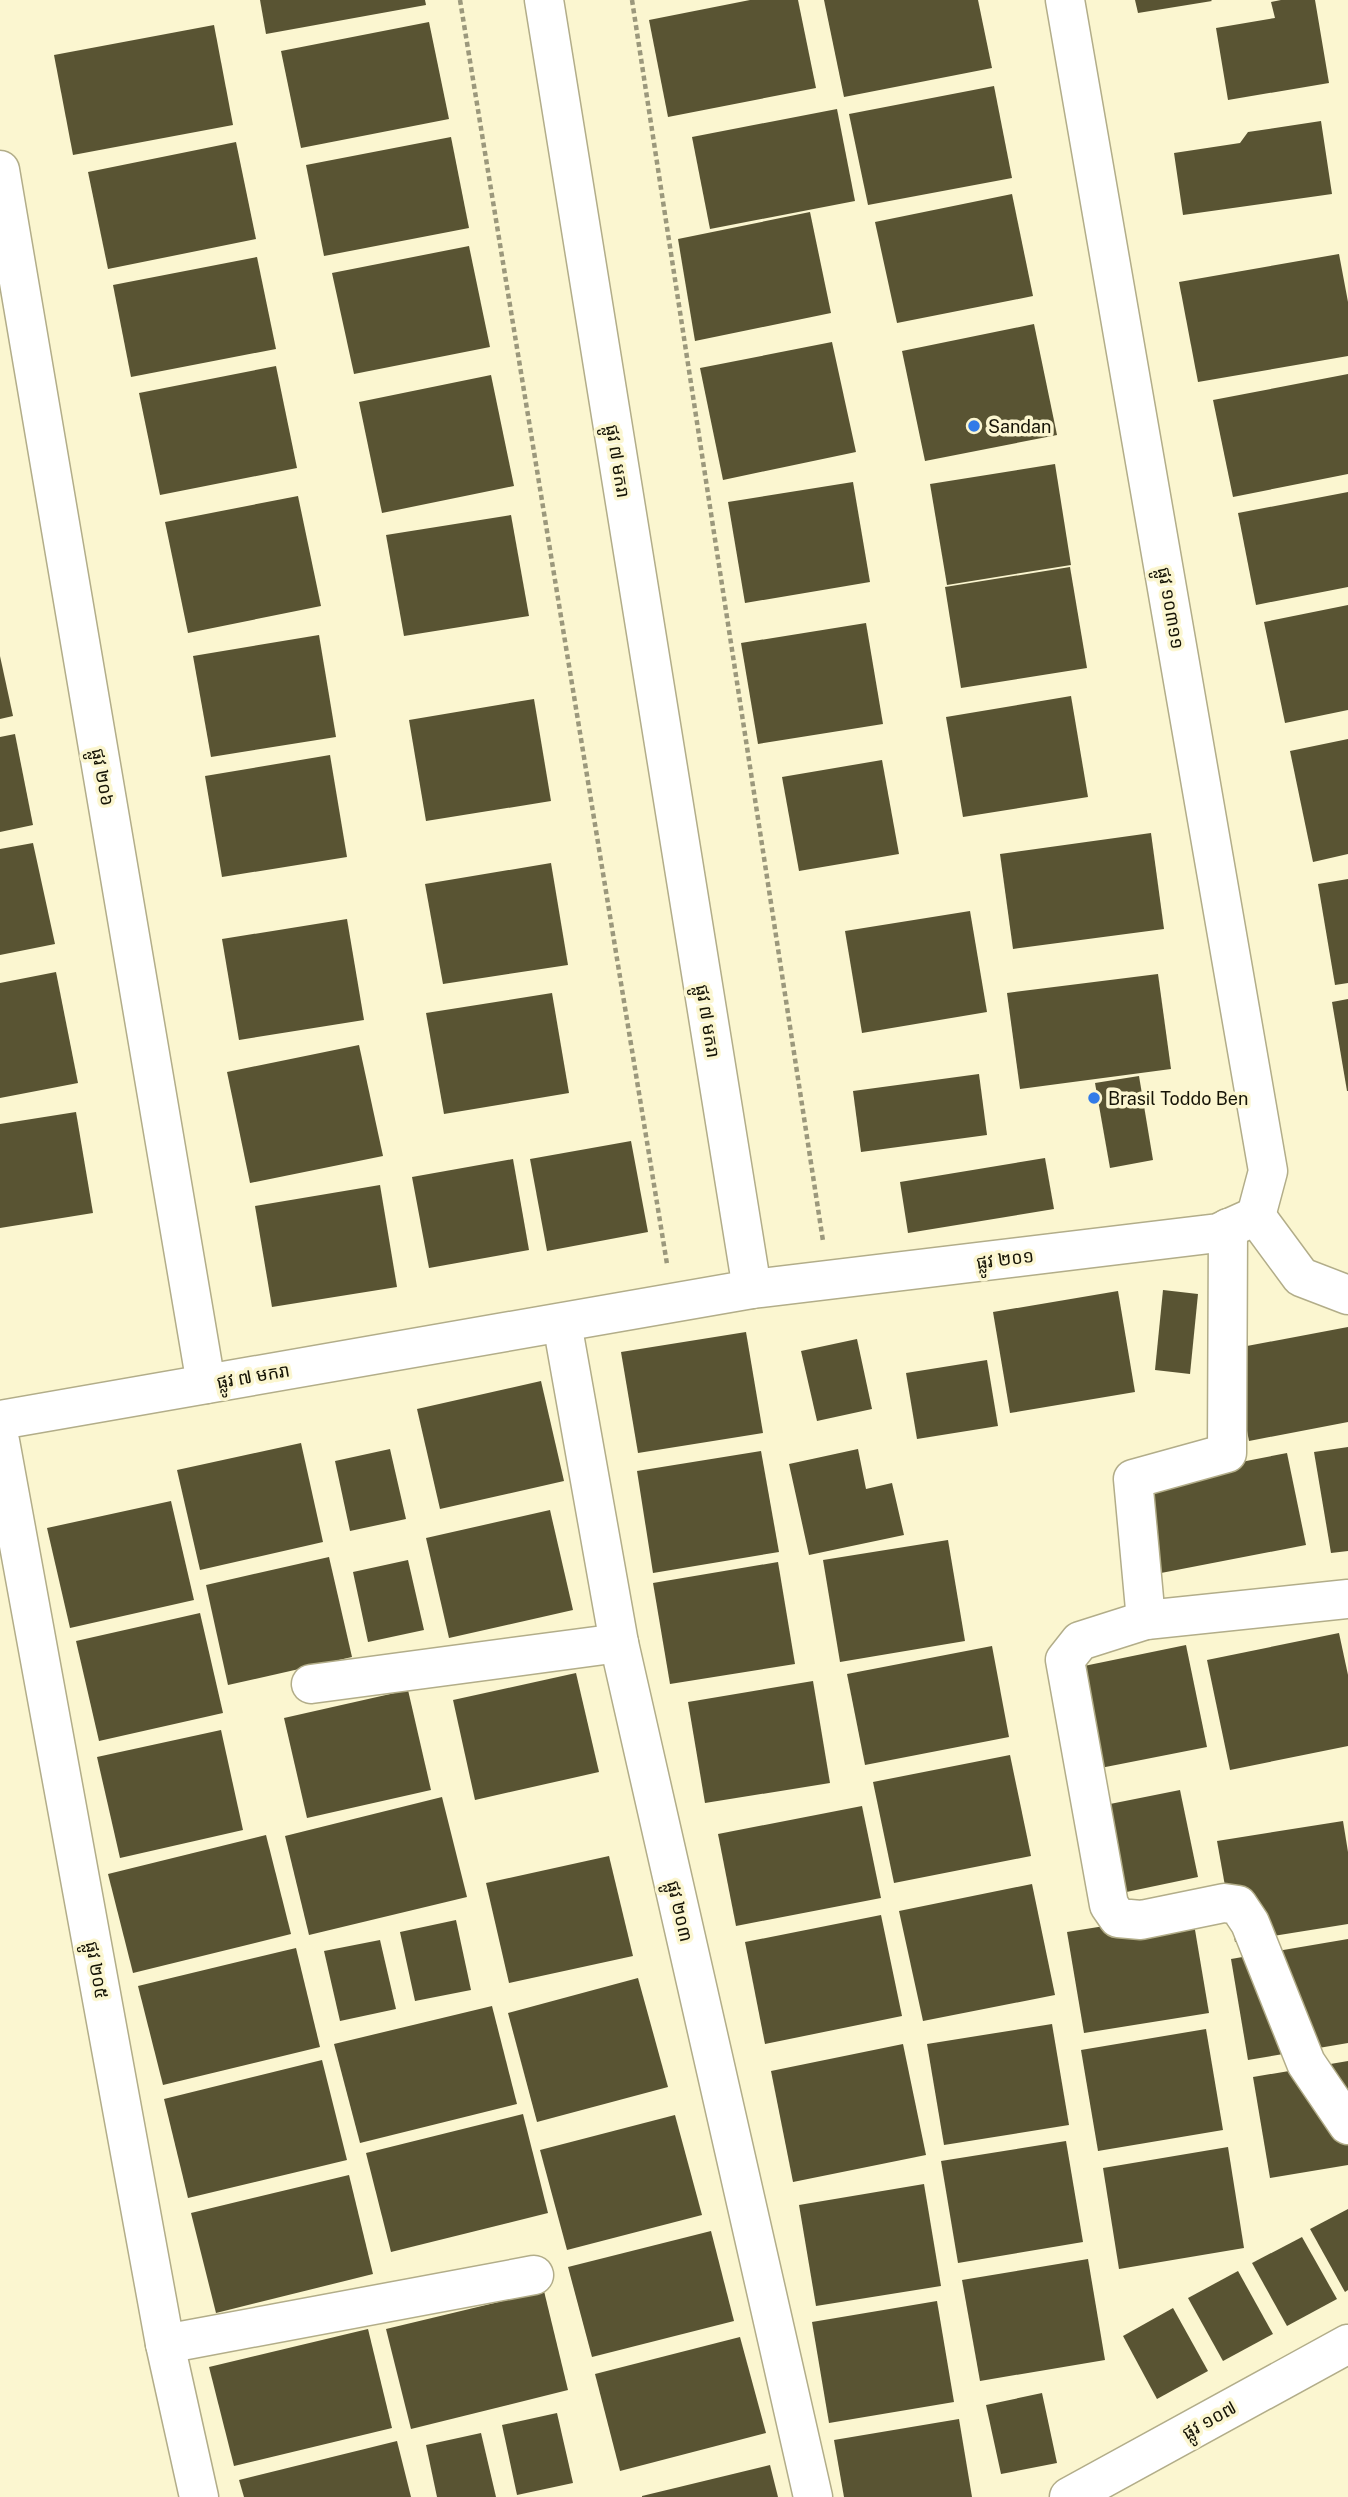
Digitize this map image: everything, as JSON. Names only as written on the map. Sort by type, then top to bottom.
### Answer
[{"type":"street","name":"ផ្លូវ ៧ មករា","points":[[0,1420],[752,1289],[544,0]]},
{"type":"street","name":"ផ្លូវ ១០៣១១","points":[[1065,0],[1268,1171],[1242,1222],[1227,1453],[1133,1479],[1146,1620]]},
{"type":"street","name":"ផ្លូវ ២០៦","points":[[0,170],[206,1384]]},
{"type":"street","name":"ផ្លូវ ២០១","points":[[752,1289],[1218,1233],[1242,1222]]},
{"type":"street","points":[[1242,1222],[1301,1277],[1348,1295]]},
{"type":"street","name":"ផ្លូវ ២០៣","points":[[562,1323],[619,1643],[813,2497]]},
{"type":"street","name":"ផ្លូវ ២០៥","points":[[0,1441],[165,2344],[199,2497]]},
{"type":"street","points":[[1348,1599],[1146,1620],[1080,1640],[1065,1660],[1109,1905],[1118,1919],[1141,1920],[1224,1903],[1238,1905],[1250,1923],[1306,2063],[1348,2125]]},
{"type":"street","points":[[311,1684],[619,1643]]},
{"type":"street","points":[[165,2344],[534,2275]]},
{"type":"street","name":"ផ្លូវ ១០៧","points":[[1069,2497],[1348,2344]]},
{"type":"path","points":[[460,0],[674,1303]]},
{"type":"path","points":[[632,0],[829,1280]]},
{"type":"building","points":[[260,0],[425,0],[426,5],[266,34]]},
{"type":"building","points":[[750,0],[798,0],[816,88],[668,117],[649,20]]},
{"type":"building","points":[[824,0],[978,0],[992,68],[844,97]]},
{"type":"building","points":[[1135,0],[1211,0],[1212,1],[1138,13]]},
{"type":"building","points":[[1315,0],[1329,83],[1228,100],[1216,28],[1275,18],[1271,2]]},
{"type":"building","points":[[429,22],[449,119],[301,148],[281,51]]},
{"type":"building","points":[[214,25],[233,125],[73,155],[54,55]]},
{"type":"building","points":[[994,86],[1012,178],[868,205],[849,114]]},
{"type":"building","points":[[837,109],[855,201],[710,229],[692,137]]},
{"type":"building","points":[[1321,121],[1332,194],[1183,215],[1174,153],[1240,143],[1248,132]]},
{"type":"building","points":[[451,137],[469,228],[324,256],[306,165]]},
{"type":"building","points":[[236,142],[256,239],[108,269],[88,172]]},
{"type":"building","points":[[1012,194],[1033,296],[897,323],[875,222]]},
{"type":"building","points":[[810,212],[831,313],[695,341],[678,239]]},
{"type":"building","points":[[469,246],[490,347],[354,374],[332,273]]},
{"type":"building","points":[[1339,254],[1348,302],[1348,356],[1198,382],[1179,282]]},
{"type":"building","points":[[257,257],[276,349],[131,377],[113,285]]},
{"type":"building","points":[[1034,324],[1057,435],[925,461],[902,351]]},
{"type":"building","points":[[832,342],[856,452],[723,480],[700,368]]},
{"type":"building","points":[[276,366],[297,468],[160,495],[139,393]]},
{"type":"building","points":[[1348,374],[1348,474],[1233,497],[1213,400]]},
{"type":"building","points":[[491,375],[514,486],[382,513],[359,402]]},
{"type":"building","points":[[1055,464],[1071,565],[947,585],[930,484]]},
{"type":"building","points":[[853,482],[870,582],[745,603],[728,502]]},
{"type":"building","points":[[1348,492],[1348,587],[1256,605],[1238,513]]},
{"type":"building","points":[[298,496],[321,606],[188,633],[165,522]]},
{"type":"building","points":[[511,515],[529,616],[404,636],[386,535]]},
{"type":"building","points":[[1070,567],[1087,668],[961,688],[945,587]]},
{"type":"building","points":[[1348,605],[1348,710],[1285,723],[1264,622]]},
{"type":"building","points":[[866,623],[883,724],[758,744],[741,643]]},
{"type":"building","points":[[319,635],[336,737],[211,757],[193,656]]},
{"type":"building","points":[[0,656],[13,716],[0,719]]},
{"type":"building","points":[[1071,696],[1088,797],[963,817],[946,717]]},
{"type":"building","points":[[534,699],[551,801],[426,821],[409,720]]},
{"type":"building","points":[[15,734],[33,825],[0,832],[0,737]]},
{"type":"building","points":[[1348,739],[1348,854],[1313,862],[1290,751]]},
{"type":"building","points":[[330,755],[347,857],[222,877],[205,776]]},
{"type":"building","points":[[882,760],[899,854],[799,871],[782,777]]},
{"type":"building","points":[[1151,833],[1164,929],[1013,949],[1000,854]]},
{"type":"building","points":[[33,843],[55,944],[0,955],[0,849]]},
{"type":"building","points":[[551,863],[568,965],[443,984],[425,884]]},
{"type":"building","points":[[1348,879],[1348,983],[1335,985],[1318,884]]},
{"type":"building","points":[[970,911],[987,1012],[862,1033],[845,931]]},
{"type":"building","points":[[347,919],[364,1020],[239,1040],[222,939]]},
{"type":"building","points":[[56,972],[78,1083],[0,1098],[0,983]]},
{"type":"building","points":[[1158,974],[1171,1069],[1020,1089],[1007,993]]},
{"type":"building","points":[[552,993],[569,1093],[444,1114],[426,1013]]},
{"type":"building","points":[[1348,999],[1348,1091],[1347,1091],[1332,1002]]},
{"type":"building","points":[[359,1045],[383,1156],[250,1183],[227,1072]]},
{"type":"building","points":[[979,1074],[987,1135],[861,1152],[853,1091]]},
{"type":"building","points":[[1139,1076],[1153,1160],[1110,1168],[1095,1083]]},
{"type":"building","points":[[76,1112],[93,1213],[0,1228],[0,1124]]},
{"type":"building","points":[[631,1141],[648,1232],[547,1251],[530,1159]]},
{"type":"building","points":[[1045,1158],[1054,1209],[908,1233],[900,1182]]},
{"type":"building","points":[[513,1159],[529,1250],[429,1268],[412,1177]]},
{"type":"building","points":[[380,1185],[397,1287],[272,1307],[255,1206]]},
{"type":"building","points":[[1163,1290],[1198,1294],[1190,1374],[1155,1370]]},
{"type":"building","points":[[1118,1291],[1135,1392],[1010,1413],[993,1312]]},
{"type":"building","points":[[1348,1327],[1348,1422],[1249,1441],[1231,1349]]},
{"type":"building","points":[[746,1332],[763,1433],[638,1453],[621,1352]]},
{"type":"building","points":[[857,1339],[872,1409],[817,1421],[801,1351]]},
{"type":"building","points":[[987,1360],[998,1426],[917,1439],[906,1373]]},
{"type":"building","points":[[541,1381],[564,1481],[440,1509],[417,1409]]},
{"type":"building","points":[[301,1443],[323,1542],[200,1570],[177,1470]]},
{"type":"building","points":[[1348,1447],[1348,1551],[1331,1553],[1314,1452]]},
{"type":"building","points":[[390,1449],[406,1519],[350,1531],[335,1461]]},
{"type":"building","points":[[858,1449],[866,1489],[892,1483],[904,1535],[809,1555],[789,1464]]},
{"type":"building","points":[[761,1451],[779,1552],[653,1573],[637,1471]]},
{"type":"building","points":[[1287,1453],[1306,1545],[1161,1573],[1143,1481]]},
{"type":"building","points":[[171,1501],[194,1600],[70,1628],[47,1528]]},
{"type":"building","points":[[550,1510],[573,1610],[449,1638],[426,1538]]},
{"type":"building","points":[[948,1540],[965,1641],[840,1662],[823,1560]]},
{"type":"building","points":[[329,1557],[352,1657],[228,1685],[206,1585]]},
{"type":"building","points":[[408,1560],[424,1630],[368,1642],[353,1572]]},
{"type":"building","points":[[778,1562],[795,1664],[670,1684],[653,1583]]},
{"type":"building","points":[[200,1613],[223,1713],[99,1741],[76,1641]]},
{"type":"building","points":[[1339,1633],[1348,1675],[1348,1746],[1230,1770],[1207,1660]]},
{"type":"building","points":[[1186,1645],[1207,1747],[1070,1774],[1050,1673]]},
{"type":"building","points":[[992,1646],[1009,1737],[865,1765],[847,1674]]},
{"type":"building","points":[[576,1673],[599,1772],[475,1800],[453,1700]]},
{"type":"building","points":[[813,1681],[830,1783],[705,1803],[688,1702]]},
{"type":"building","points":[[408,1690],[431,1790],[307,1818],[284,1718]]},
{"type":"building","points":[[221,1730],[243,1830],[120,1858],[97,1757]]},
{"type":"building","points":[[1010,1755],[1031,1856],[894,1883],[873,1782]]},
{"type":"building","points":[[1180,1790],[1198,1877],[1093,1899],[1075,1811]]},
{"type":"building","points":[[442,1797],[467,1897],[309,1935],[285,1836]]},
{"type":"building","points":[[862,1806],[881,1898],[736,1926],[718,1834]]},
{"type":"building","points":[[1343,1821],[1348,1852],[1348,1924],[1235,1942],[1217,1841]]},
{"type":"building","points":[[266,1835],[291,1934],[133,1973],[108,1874]]},
{"type":"building","points":[[609,1856],[633,1956],[509,1983],[486,1883]]},
{"type":"building","points":[[1032,1884],[1055,1995],[923,2021],[899,1911]]},
{"type":"building","points":[[1192,1912],[1209,2013],[1084,2033],[1067,1932]]},
{"type":"building","points":[[881,1915],[902,2016],[765,2044],[745,1942]]},
{"type":"building","points":[[456,1920],[471,1990],[415,2001],[400,1932]]},
{"type":"building","points":[[1348,1939],[1348,2043],[1248,2060],[1231,1959]]},
{"type":"building","points":[[380,1940],[396,2009],[340,2021],[324,1951]]},
{"type":"building","points":[[296,1948],[320,2047],[163,2085],[138,1986]]},
{"type":"building","points":[[638,1978],[668,2087],[537,2122],[508,2013]]},
{"type":"building","points":[[492,2006],[517,2104],[360,2143],[334,2044]]},
{"type":"building","points":[[1052,2024],[1069,2125],[944,2145],[927,2044]]},
{"type":"building","points":[[1206,2029],[1223,2130],[1098,2151],[1081,2050]]},
{"type":"building","points":[[903,2044],[926,2155],[793,2182],[771,2071]]},
{"type":"building","points":[[322,2060],[347,2160],[188,2198],[164,2099]]},
{"type":"building","points":[[1348,2061],[1348,2165],[1270,2178],[1253,2077]]},
{"type":"building","points":[[523,2114],[548,2213],[391,2252],[366,2153]]},
{"type":"building","points":[[675,2115],[702,2215],[567,2250],[540,2150]]},
{"type":"building","points":[[1066,2141],[1083,2242],[958,2263],[941,2161]]},
{"type":"building","points":[[1228,2147],[1244,2248],[1119,2269],[1103,2168]]},
{"type":"building","points":[[349,2175],[373,2274],[216,2313],[191,2213]]},
{"type":"building","points":[[924,2184],[941,2286],[816,2306],[799,2205]]},
{"type":"building","points":[[1348,2209],[1348,2290],[1345,2292],[1310,2229]]},
{"type":"building","points":[[711,2231],[734,2321],[592,2357],[568,2267]]},
{"type":"building","points":[[1302,2237],[1337,2299],[1287,2326],[1252,2263]]},
{"type":"building","points":[[1088,2259],[1105,2360],[980,2381],[962,2280]]},
{"type":"building","points":[[1238,2271],[1273,2334],[1223,2361],[1188,2298]]},
{"type":"building","points":[[544,2291],[568,2390],[411,2429],[386,2329]]},
{"type":"building","points":[[937,2301],[954,2402],[829,2423],[812,2322]]},
{"type":"building","points":[[1173,2308],[1208,2371],[1157,2399],[1123,2336]]},
{"type":"building","points":[[368,2329],[392,2428],[234,2466],[209,2367]]},
{"type":"building","points":[[740,2337],[766,2433],[620,2471],[595,2374]]},
{"type":"building","points":[[1042,2393],[1057,2463],[1001,2474],[986,2405]]},
{"type":"building","points":[[557,2413],[573,2483],[517,2495],[502,2425]]},
{"type":"building","points":[[959,2419],[972,2497],[844,2497],[834,2440]]},
{"type":"building","points":[[481,2433],[496,2497],[437,2497],[426,2445]]},
{"type":"building","points":[[397,2441],[411,2497],[244,2497],[239,2480]]},
{"type":"building","points":[[770,2465],[778,2497],[642,2497],[642,2496]]},
{"type":"place","name":"Sandan","points":[[974,426]]},
{"type":"place","name":"Brasil Toddo Ben","points":[[1094,1098]]}]
